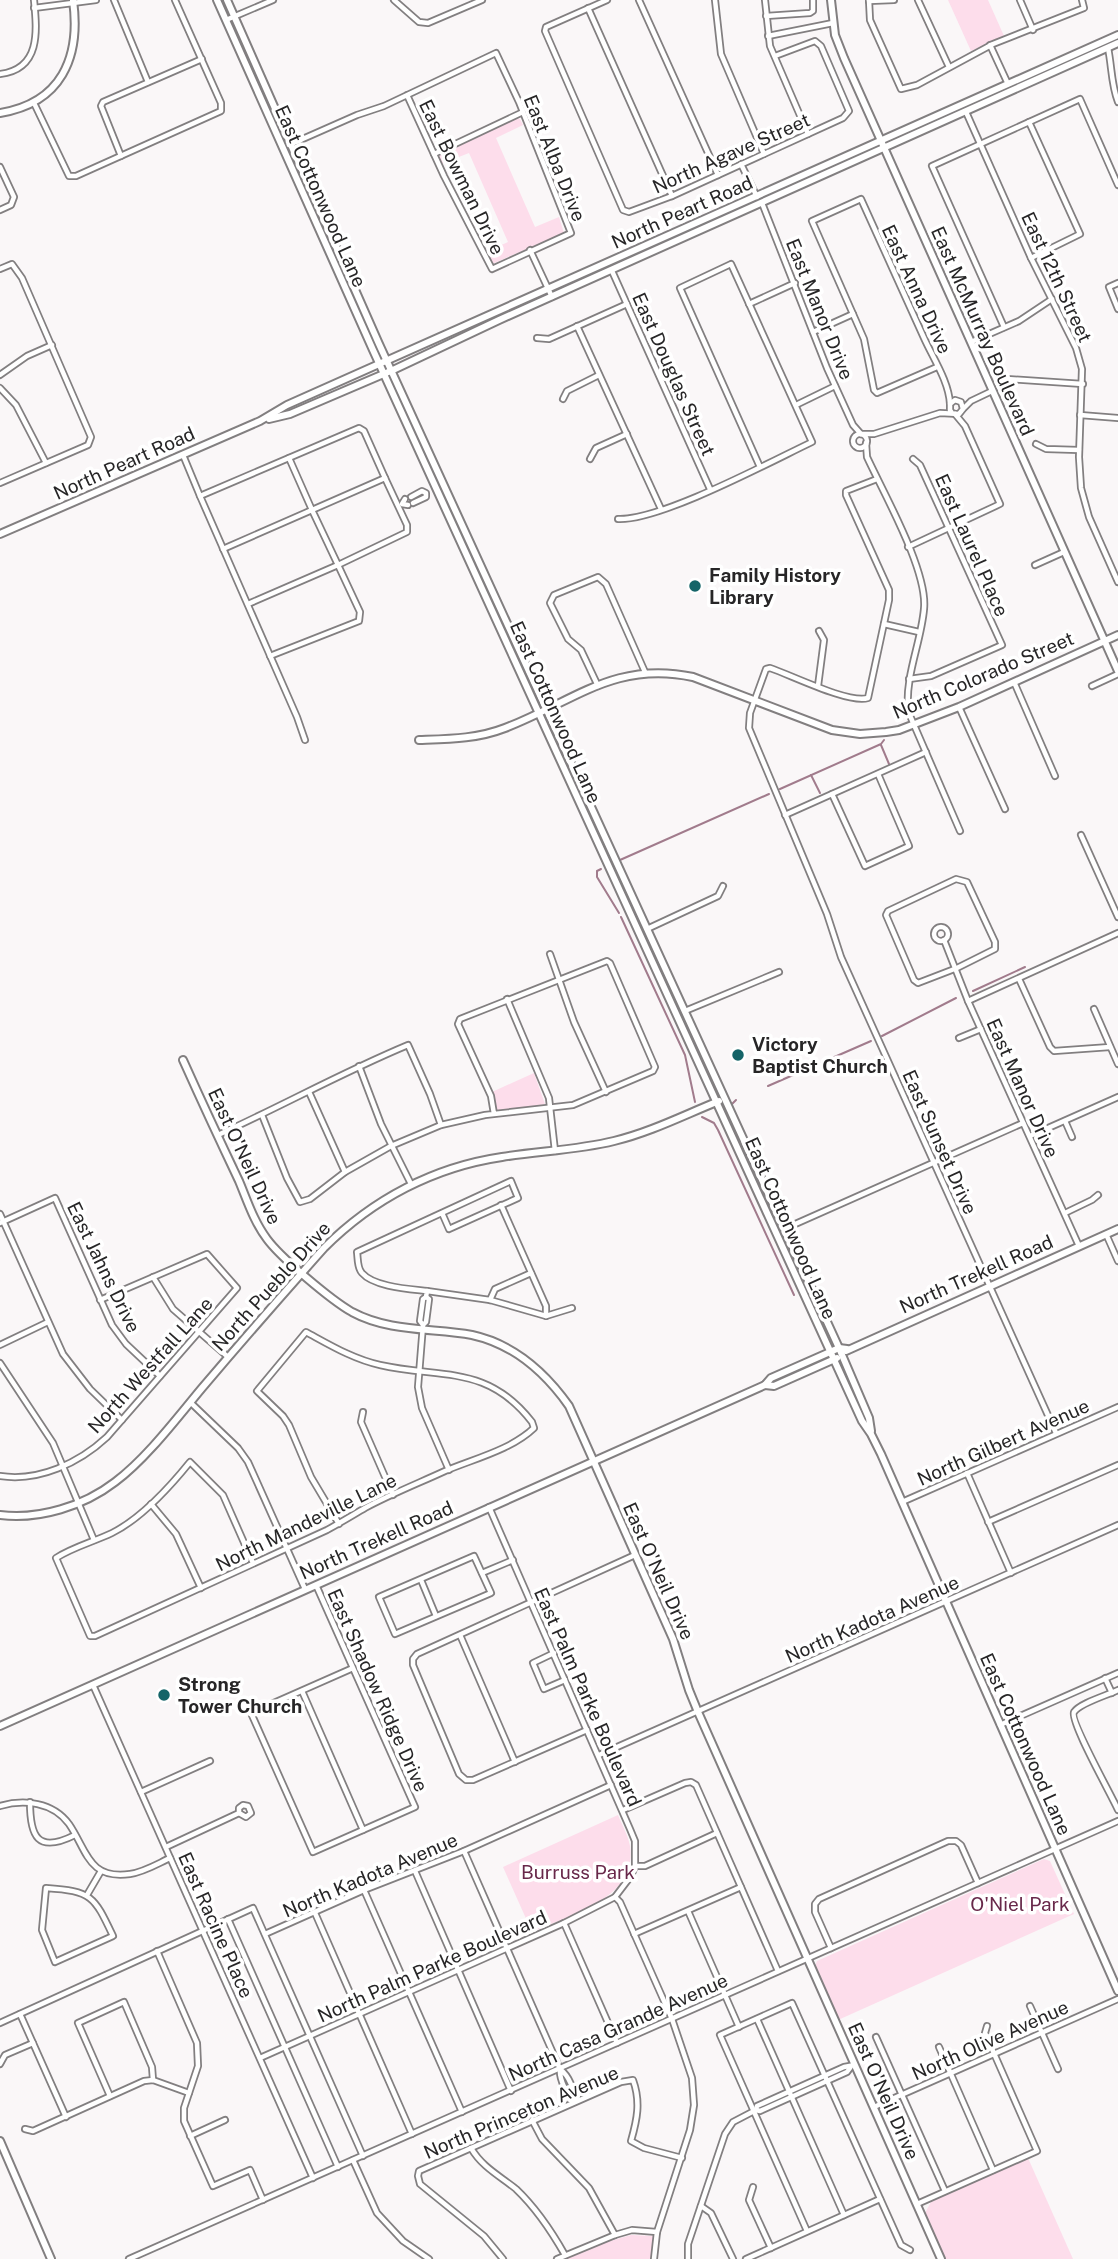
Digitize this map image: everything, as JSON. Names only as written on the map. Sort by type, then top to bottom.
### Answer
[{"type":"street","points":[[0,74],[14,72],[33,51],[37,36],[34,0]]},
{"type":"street","points":[[34,8],[96,0]]},
{"type":"street","points":[[114,0],[148,82]]},
{"type":"street","points":[[34,103],[69,176],[76,176],[221,111],[221,103],[175,0]]},
{"type":"street","name":"East Cottonwood Lane","points":[[217,0],[437,488],[647,929],[790,1265],[902,1502],[1118,1991]]},
{"type":"street","name":"East Cottonwood Lane","points":[[227,0],[542,711],[720,1100],[839,1348],[869,1418],[871,1434]]},
{"type":"street","points":[[226,20],[273,0]]},
{"type":"street","points":[[394,0],[419,22],[428,23],[468,3],[482,0]]},
{"type":"street","points":[[607,0],[589,8],[672,196]]},
{"type":"street","points":[[639,0],[718,175]]},
{"type":"street","points":[[715,0],[721,54],[764,154]]},
{"type":"street","points":[[765,0],[768,36],[808,134]]},
{"type":"street","points":[[766,16],[813,11],[813,0]]},
{"type":"street","name":"East McMurray Boulevard","points":[[831,0],[833,23],[844,58],[1118,673]]},
{"type":"street","points":[[894,0],[869,1],[870,20],[901,89],[916,85],[990,45],[1084,8],[1082,0]]},
{"type":"street","points":[[918,0],[949,67]]},
{"type":"street","points":[[1020,0],[1033,30]]},
{"type":"street","points":[[0,113],[19,110],[34,103],[54,86],[68,66],[76,38],[73,2]]},
{"type":"street","name":"North Agave Street","points":[[589,8],[547,27],[545,31],[623,210],[629,212],[672,196],[847,114],[849,111],[821,46],[815,41],[775,56]]},
{"type":"street","points":[[768,36],[833,23]]},
{"type":"street","name":"North Peart Road","points":[[260,421],[289,414],[393,370],[762,203],[1008,84],[1118,35]]},
{"type":"street","name":"North Peart Road","points":[[0,534],[260,421],[287,405],[757,197],[965,112],[1118,43]]},
{"type":"street","points":[[990,45],[1008,84]]},
{"type":"street","points":[[1108,48],[1115,78],[1113,89],[1118,102]]},
{"type":"street","name":"East Alba Drive","points":[[408,95],[496,53],[523,112],[571,233],[530,250]]},
{"type":"street","points":[[121,156],[101,106],[103,102],[202,59]]},
{"type":"street","points":[[283,148],[408,95]]},
{"type":"street","name":"East Bowman Drive","points":[[408,95],[492,270],[530,250]]},
{"type":"street","points":[[1004,327],[932,166],[1080,99],[1118,185]]},
{"type":"street","points":[[434,154],[523,112]]},
{"type":"street","name":"East 12th Street","points":[[965,112],[1031,258],[1076,348],[1083,384],[1079,450],[1081,488],[1089,517],[1118,582]]},
{"type":"street","points":[[1029,122],[1080,234],[1031,258]]},
{"type":"street","points":[[741,164],[757,197]]},
{"type":"street","points":[[0,167],[13,197],[11,205],[0,210]]},
{"type":"street","name":"East Anna Drive","points":[[853,314],[812,220],[861,199],[948,391],[953,414]]},
{"type":"street","name":"East Manor Drive","points":[[762,203],[835,386],[853,425],[866,439],[866,443]]},
{"type":"street","points":[[530,250],[552,297]]},
{"type":"street","points":[[0,269],[12,264],[22,278],[86,422],[91,441],[88,445],[0,483]]},
{"type":"street","points":[[618,519],[661,509],[760,467],[813,442],[731,264],[680,288],[760,467]]},
{"type":"street","name":"East Douglas Street","points":[[612,271],[710,489]]},
{"type":"street","points":[[749,304],[795,283]]},
{"type":"street","points":[[1118,283],[1109,287],[1118,309]]},
{"type":"street","points":[[971,342],[1004,327],[1052,299]]},
{"type":"street","points":[[537,338],[549,339],[628,304]]},
{"type":"street","points":[[813,332],[853,314],[864,339],[874,390],[877,393],[937,367]]},
{"type":"street","points":[[577,326],[661,509]]},
{"type":"street","points":[[0,375],[27,356],[52,345]]},
{"type":"street","points":[[563,399],[567,391],[599,375]]},
{"type":"street","points":[[1007,379],[1083,384]]},
{"type":"street","points":[[796,405],[835,386]]},
{"type":"street","points":[[0,388],[16,405],[46,463]]},
{"type":"street","name":"East Anna Drive","points":[[948,391],[958,400]]},
{"type":"street","points":[[940,413],[953,414],[963,410],[971,401],[993,391]]},
{"type":"street","points":[[960,831],[908,711],[906,694],[924,609],[924,590],[908,547],[867,457],[853,439],[861,434],[874,434],[940,413],[958,400],[971,401]]},
{"type":"street","points":[[908,547],[1000,504],[965,426],[962,403],[958,400]]},
{"type":"street","points":[[953,414],[965,426]]},
{"type":"street","points":[[1080,415],[1118,418]]},
{"type":"street","name":"East Manor Drive","points":[[853,425],[853,439]]},
{"type":"street","points":[[200,496],[359,428],[364,431],[385,478],[408,501],[408,528],[405,534],[248,604]]},
{"type":"street","points":[[590,458],[596,448],[627,434]]},
{"type":"street","points":[[858,447],[874,434]]},
{"type":"street","points":[[866,443],[867,457]]},
{"type":"street","points":[[1036,444],[1046,449],[1079,450]]},
{"type":"street","points":[[183,455],[305,740]]},
{"type":"street","points":[[270,656],[359,621],[361,617],[289,458]]},
{"type":"street","name":"East Laurel Place","points":[[909,679],[931,676],[1002,645],[920,465],[913,459]]},
{"type":"street","points":[[223,549],[385,478]]},
{"type":"street","points":[[819,631],[824,640],[818,686],[863,700],[868,698],[889,590],[846,491],[877,479]]},
{"type":"street","points":[[408,501],[426,497],[426,493],[437,488]]},
{"type":"street","points":[[1035,565],[1064,552]]},
{"type":"street","points":[[598,685],[581,650],[568,639],[550,603],[554,595],[598,577],[606,584],[645,672]]},
{"type":"street","points":[[884,624],[919,632]]},
{"type":"street","name":"North Colorado Street","points":[[419,740],[464,738],[502,729],[598,685],[645,672],[671,672],[693,677],[832,730],[851,733],[886,732],[913,725],[959,707],[1118,635]]},
{"type":"street","name":"East Sunset Drive","points":[[818,686],[771,667],[766,669],[749,719],[750,733],[827,914],[841,957],[1056,1433]]},
{"type":"street","points":[[1092,686],[1118,673]]},
{"type":"street","points":[[1014,682],[1055,776]]},
{"type":"street","points":[[959,707],[1005,809]]},
{"type":"street","points":[[785,815],[926,752]]},
{"type":"street","points":[[832,794],[865,866],[909,846],[878,774]]},
{"type":"street","points":[[1081,835],[1118,917]]},
{"type":"street","points":[[956,880],[967,882],[995,942],[995,949],[957,968],[925,982],[918,983],[914,980],[887,921],[888,911],[956,880]]},
{"type":"street","points":[[647,929],[718,896],[723,886]]},
{"type":"street","points":[[968,1001],[1118,933]]},
{"type":"street","name":"East Manor Drive","points":[[944,940],[968,1001],[1079,1246]]},
{"type":"street","points":[[550,954],[574,1022],[606,1092]]},
{"type":"street","points":[[262,1115],[287,1178],[300,1202],[310,1199],[345,1171],[391,1146],[441,1125],[494,1114],[573,1105],[606,1092],[653,1071],[655,1067],[610,963],[607,961],[460,1019],[458,1024],[491,1096],[494,1114]]},
{"type":"street","points":[[684,1012],[779,972]]},
{"type":"street","points":[[1019,979],[1054,1051],[1110,1047]]},
{"type":"street","points":[[507,999],[546,1090],[555,1151]]},
{"type":"street","points":[[1094,1009],[1118,1063]]},
{"type":"street","points":[[959,1038],[981,1029]]},
{"type":"street","points":[[218,1135],[408,1045],[441,1125]]},
{"type":"street","name":"East O'Neil Drive","points":[[183,1060],[267,1238],[303,1272],[354,1313],[392,1326],[472,1335],[505,1346],[555,1386],[569,1405],[673,1639],[698,1712],[941,2259]]},
{"type":"street","points":[[359,1066],[391,1146],[411,1184]]},
{"type":"street","points":[[309,1092],[334,1152],[345,1171]]},
{"type":"street","points":[[1030,1136],[1118,1097]]},
{"type":"street","name":"North Pueblo Drive","points":[[0,1515],[29,1516],[58,1510],[98,1493],[131,1469],[347,1225],[411,1184],[471,1162],[611,1142],[639,1135],[720,1100]]},
{"type":"street","points":[[1065,1121],[1072,1137]]},
{"type":"street","points":[[784,1229],[1023,1122]]},
{"type":"street","points":[[442,1213],[449,1228],[518,1198],[511,1181],[357,1252],[359,1270],[363,1275],[387,1285],[427,1294],[490,1300],[547,1316],[572,1308]]},
{"type":"street","points":[[1065,1213],[1098,1195]]},
{"type":"street","name":"East Jahns Drive","points":[[2,1222],[55,1198],[112,1325],[126,1345],[160,1376]]},
{"type":"street","points":[[501,1205],[546,1307],[547,1316]]},
{"type":"street","points":[[0,1214],[63,1354],[75,1372],[122,1420]]},
{"type":"street","name":"North Trekell Road","points":[[765,1385],[774,1386],[834,1360],[842,1356],[847,1349],[1118,1229]]},
{"type":"street","points":[[1106,1234],[1118,1261]]},
{"type":"street","name":"North Westfall Lane","points":[[0,1476],[27,1477],[64,1465],[86,1454],[107,1437],[237,1288],[207,1254],[153,1277]]},
{"type":"street","points":[[790,1265],[799,1261]]},
{"type":"street","points":[[490,1300],[495,1289],[531,1273]]},
{"type":"street","points":[[100,1300],[153,1277],[173,1309],[228,1357]]},
{"type":"street","points":[[427,1294],[429,1299],[423,1328],[418,1387],[422,1408],[449,1470]]},
{"type":"street","points":[[0,1345],[48,1322]]},
{"type":"street","points":[[339,1524],[311,1477],[289,1425],[257,1391],[306,1332],[345,1353],[379,1365],[419,1371]]},
{"type":"street","points":[[839,1348],[847,1349]]},
{"type":"street","name":"North Trekell Road","points":[[0,1726],[765,1385],[771,1378],[839,1348]]},
{"type":"street","points":[[0,1363],[48,1434],[64,1465],[94,1540],[113,1532],[151,1504],[190,1462],[223,1494],[253,1563]]},
{"type":"street","name":"North Mandeville Lane","points":[[94,1540],[56,1558],[90,1636],[339,1524],[393,1495],[503,1447],[534,1428],[526,1414],[503,1392],[481,1381],[459,1375],[419,1371]]},
{"type":"street","name":"East Shadow Ridge Drive","points":[[190,1402],[238,1448],[248,1462],[305,1589]]},
{"type":"street","name":"North Gilbert Avenue","points":[[902,1502],[1117,1407]]},
{"type":"street","points":[[363,1412],[361,1422],[393,1495]]},
{"type":"street","points":[[988,1522],[1118,1465]]},
{"type":"street","points":[[967,1474],[1011,1573]]},
{"type":"street","points":[[151,1504],[176,1534],[201,1588]]},
{"type":"street","name":"East Palm Parke Boulevard","points":[[489,1507],[623,1810],[635,1841],[635,1866]]},
{"type":"street","name":"North Kadota Avenue","points":[[599,1755],[1118,1525]]},
{"type":"street","points":[[587,1730],[473,1780],[466,1780],[459,1773],[413,1665],[413,1659],[416,1654],[635,1555]]},
{"type":"street","points":[[474,1556],[491,1593],[395,1634],[379,1597],[421,1580],[474,1556]]},
{"type":"street","points":[[482,1573],[513,1560]]},
{"type":"street","points":[[421,1580],[436,1616]]},
{"type":"street","name":"East Shadow Ridge Drive","points":[[316,1584],[415,1807],[363,1830]]},
{"type":"street","points":[[460,1636],[515,1762]]},
{"type":"street","points":[[554,1653],[533,1663],[544,1689],[565,1680]]},
{"type":"street","points":[[302,1690],[363,1830],[313,1852],[251,1713],[302,1690],[353,1668]]},
{"type":"street","points":[[1000,1725],[1118,1673]]},
{"type":"street","points":[[1105,1678],[1112,1693]]},
{"type":"street","name":"East Racine Place","points":[[93,1684],[313,2178]]},
{"type":"street","points":[[1118,1690],[1079,1707],[1073,1713],[1072,1719],[1084,1737],[1094,1765],[1118,1810]]},
{"type":"street","points":[[141,1792],[209,1761]]},
{"type":"street","points":[[623,1810],[685,1783],[696,1785],[778,1971]]},
{"type":"street","name":"North Kadota Avenue","points":[[0,2023],[253,1908],[265,1934],[364,1890],[464,1851],[611,1785]]},
{"type":"street","points":[[0,1807],[14,1802],[30,1802],[55,1811],[68,1822],[85,1857],[101,1871],[121,1875],[134,1874],[170,1858]]},
{"type":"street","points":[[30,1802],[32,1830],[41,1841],[56,1843],[75,1835]]},
{"type":"street","points":[[166,1847],[239,1814]]},
{"type":"street","name":"North Casa Grande Avenue","points":[[129,2259],[1118,1821]]},
{"type":"street","points":[[654,2259],[657,2232],[682,2158],[694,2105],[692,2078],[672,2019],[615,1898],[635,1866],[645,1866],[717,1833]]},
{"type":"street","points":[[831,1948],[816,1912],[815,1904],[819,1899],[948,1841],[956,1841],[961,1845],[978,1883]]},
{"type":"street","points":[[464,1851],[561,2068],[559,2074],[569,2098],[574,2102]]},
{"type":"street","points":[[87,1895],[101,1871]]},
{"type":"street","points":[[415,1871],[511,2091]]},
{"type":"street","points":[[634,1934],[741,1887]]},
{"type":"street","points":[[46,1888],[71,1889],[87,1895],[99,1905],[113,1936],[55,1962],[42,1930],[46,1888]]},
{"type":"street","points":[[364,1890],[462,2112]]},
{"type":"street","name":"North Palm Parke Boulevard","points":[[260,2058],[615,1898]]},
{"type":"street","points":[[688,1911],[739,2027]]},
{"type":"street","points":[[314,1913],[412,2134]]},
{"type":"street","points":[[228,1920],[338,2167]]},
{"type":"street","points":[[564,1923],[617,2043]]},
{"type":"street","points":[[265,1934],[363,2156]]},
{"type":"street","points":[[157,1951],[197,2043],[198,2066],[184,2108],[184,2121],[190,2136],[213,2186],[250,2170],[263,2200]]},
{"type":"street","name":"North Olive Avenue","points":[[874,2107],[1118,1999]]},
{"type":"street","points":[[110,2096],[78,2023],[124,2002],[152,2067],[153,2080]]},
{"type":"street","points":[[807,2231],[720,2035],[792,2003],[901,2245],[911,2250]]},
{"type":"street","points":[[1030,2006],[1058,2069]]},
{"type":"street","points":[[20,2014],[66,2117]]},
{"type":"street","points":[[757,2019],[844,2215]]},
{"type":"street","points":[[916,2204],[1037,2151],[985,2033],[987,2026]]},
{"type":"street","points":[[876,2037],[945,2191]]},
{"type":"street","points":[[0,2064],[5,2055],[33,2043]]},
{"type":"street","points":[[939,2047],[993,2170]]},
{"type":"street","points":[[688,2259],[688,2244],[724,2133],[733,2122],[757,2106],[853,2066]]},
{"type":"street","points":[[26,2129],[33,2131],[144,2081],[153,2080],[189,2093]]},
{"type":"street","name":"North Princeton Avenue","points":[[503,2259],[484,2236],[420,2184],[419,2171],[621,2082],[634,2080],[638,2095],[637,2119],[631,2141],[644,2148],[682,2158]]},
{"type":"street","points":[[190,2136],[225,2120]]},
{"type":"street","points":[[532,2120],[542,2139],[589,2188],[615,2235]]},
{"type":"street","points":[[0,2141],[51,2259]]},
{"type":"street","points":[[471,2148],[478,2160],[526,2200],[551,2230],[565,2255]]},
{"type":"street","points":[[353,2160],[377,2213],[403,2241],[429,2259]]},
{"type":"street","points":[[753,2187],[749,2200],[771,2248]]},
{"type":"street","points":[[746,2259],[880,2199]]},
{"type":"street","points":[[701,2206],[711,2213],[733,2259]]},
{"type":"street","points":[[557,2259],[632,2230],[657,2232]]},
{"type":"green space","points":[[948,0],[988,0],[1004,36],[971,51]]},
{"type":"green space","points":[[516,118],[520,119],[523,125],[496,138],[535,227],[559,217],[564,233],[492,264],[486,252],[508,242],[469,153],[441,164],[439,156]]},
{"type":"green space","points":[[534,1073],[545,1104],[497,1112],[492,1092]]},
{"type":"green space","name":"Burruss Park","points":[[618,1815],[630,1846],[630,1864],[623,1879],[612,1892],[598,1902],[532,1932],[503,1867]]},
{"type":"green space","name":"O'Niel Park","points":[[1044,1859],[1050,1861],[1074,1914],[838,2020],[815,1966],[817,1961]]},
{"type":"green space","points":[[1028,2158],[1073,2259],[944,2259],[924,2215],[932,2200]]},
{"type":"green space","points":[[631,2235],[653,2236],[652,2259],[566,2259],[600,2244]]},
{"type":"waterway","points":[[780,789],[881,744],[884,740]]},
{"type":"waterway","points":[[881,745],[889,764]]},
{"type":"waterway","points":[[811,775],[820,793]]},
{"type":"waterway","points":[[620,860],[769,794]]},
{"type":"waterway","points":[[601,869],[597,871],[597,877],[619,913]]},
{"type":"waterway","points":[[621,917],[685,1055],[695,1102]]},
{"type":"waterway","points":[[973,991],[1025,967]]},
{"type":"waterway","points":[[882,1036],[956,998]]},
{"type":"waterway","points":[[768,1086],[871,1041]]},
{"type":"waterway","points":[[731,1105],[736,1100]]},
{"type":"waterway","points":[[702,1117],[714,1123],[718,1130],[794,1295]]},
{"type":"place","name":"Family History Library","points":[[695,586]]},
{"type":"place","name":"Victory Baptist Church","points":[[738,1055]]},
{"type":"place","name":"Strong Tower Church","points":[[164,1695]]}]
